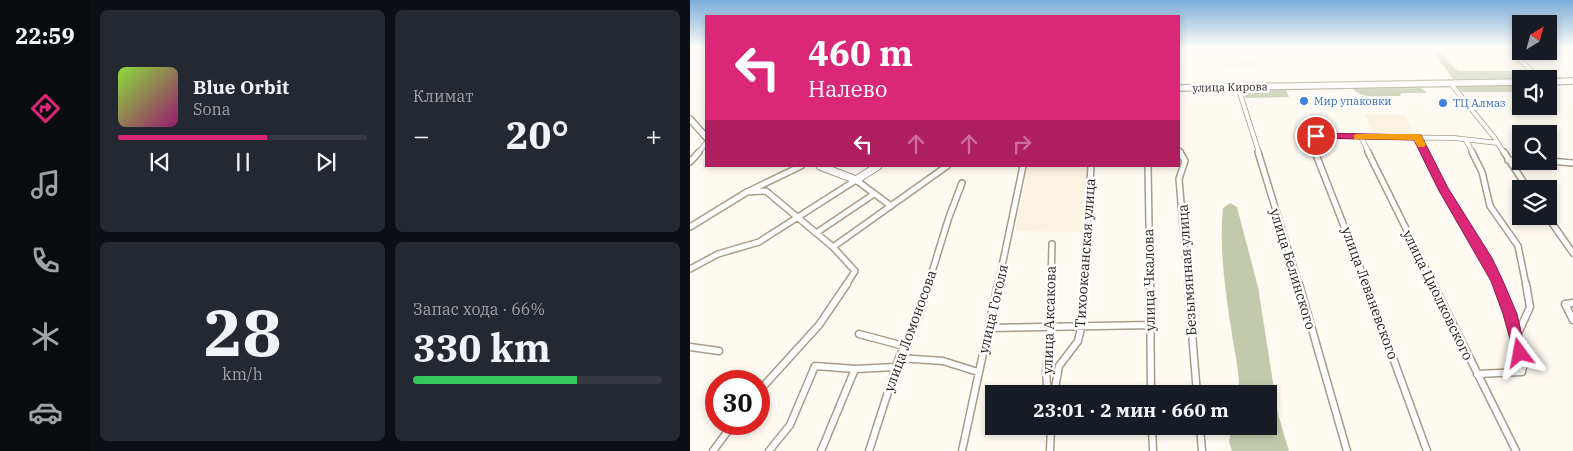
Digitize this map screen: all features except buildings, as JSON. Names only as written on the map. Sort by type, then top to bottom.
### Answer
[{"type":"main road","name":"улица Кирова","points":[[1180,88],[1512,82]]},
{"type":"main road","points":[[1557,82],[1573,82]]},
{"type":"main road","points":[[690,119],[705,135]]},
{"type":"main road","points":[[823,167],[856,180],[876,167]]},
{"type":"street","points":[[1451,84],[1498,143],[1522,180]]},
{"type":"street","name":"улица Белинского","points":[[1238,88],[1306,306],[1347,451]]},
{"type":"street","name":"улица Леваневского","points":[[1309,136],[1352,244],[1427,451]]},
{"type":"street","points":[[1316,136],[1417,137],[1498,143]]},
{"type":"street","name":"улица Циолковского","points":[[1361,137],[1516,451]]},
{"type":"street","points":[[1417,137],[1443,189],[1490,268],[1506,302],[1516,338],[1523,367],[1522,372],[1477,374]]},
{"type":"street","points":[[1466,140],[1482,172],[1490,206],[1514,240],[1521,256],[1530,307],[1516,338]]},
{"type":"street","points":[[690,162],[705,144]]},
{"type":"street","name":"Безымянная улица","points":[[1180,152],[1185,161],[1179,179],[1197,385]]},
{"type":"street","points":[[1508,160],[1512,160]]},
{"type":"street","points":[[1557,162],[1573,163]]},
{"type":"street","points":[[690,228],[747,192],[799,167]]},
{"type":"street","points":[[833,247],[946,167]]},
{"type":"street","name":"улица Гоголя","points":[[962,451],[1023,167]]},
{"type":"street","name":"Тихоокеанская улица","points":[[1056,385],[1059,366],[1078,341],[1082,324],[1090,167]]},
{"type":"street","name":"улица Чкалова","points":[[1148,167],[1151,385]]},
{"type":"street","points":[[690,269],[718,254],[757,243],[856,180],[891,206]]},
{"type":"street","name":"улица Ломоносова","points":[[869,451],[899,358],[918,318],[949,217],[962,183]]},
{"type":"street","points":[[747,192],[766,191],[833,247],[854,269],[854,274],[821,322],[770,378]]},
{"type":"street","points":[[816,233],[874,194]]},
{"type":"street","points":[[1553,225],[1573,253]]},
{"type":"street","name":"улица Аксакова","points":[[1047,385],[1052,244]]},
{"type":"street","points":[[1573,303],[1566,302],[1564,304],[1573,320]]},
{"type":"street","points":[[988,328],[1049,328],[1082,324],[1150,325]]},
{"type":"street","points":[[859,334],[904,346]]},
{"type":"street","points":[[690,347],[719,351]]},
{"type":"street","points":[[899,358],[943,361],[978,372]]},
{"type":"street","points":[[770,451],[790,425],[815,366],[855,369],[896,367]]},
{"type":"street","points":[[821,451],[855,369]]},
{"type":"street","points":[[713,451],[725,435]]},
{"type":"street","points":[[1050,451],[1051,435]]},
{"type":"street","points":[[1152,435],[1153,451]]},
{"type":"street","points":[[1201,435],[1202,451]]},
{"type":"shaded area","points":[[1446,69],[1527,70],[1512,70],[1512,74],[1450,75]]},
{"type":"shaded area","points":[[1365,114],[1404,115],[1415,137],[1374,136]]},
{"type":"shaded area","points":[[1028,167],[1091,167],[1082,232],[1015,231]]},
{"type":"green space","points":[[1446,69],[1459,71],[1512,71],[1512,78],[1453,79]]},
{"type":"green space","points":[[1512,85],[1512,92],[1462,92],[1456,87]]},
{"type":"green space","points":[[1285,88],[1289,97],[1245,98],[1242,89]]},
{"type":"green space","points":[[1421,88],[1427,93],[1401,93],[1400,96],[1382,97],[1363,95],[1353,89]]},
{"type":"green space","points":[[1230,203],[1237,207],[1258,287],[1273,385],[1239,385],[1223,268],[1223,208]]},
{"type":"green space","points":[[1277,408],[1289,451],[1232,451],[1229,442],[1230,435],[1277,435]]},
{"type":"slow traffic","points":[[1358,137],[1417,137],[1421,145]]},
{"type":"place","name":"Мир упаковки","points":[[1304,101]]},
{"type":"place","name":"ТЦ Алмаз","points":[[1443,103]]},
{"type":"route","points":[[1316,136],[1417,137],[1443,189],[1497,281],[1510,314],[1520,353]]}]
